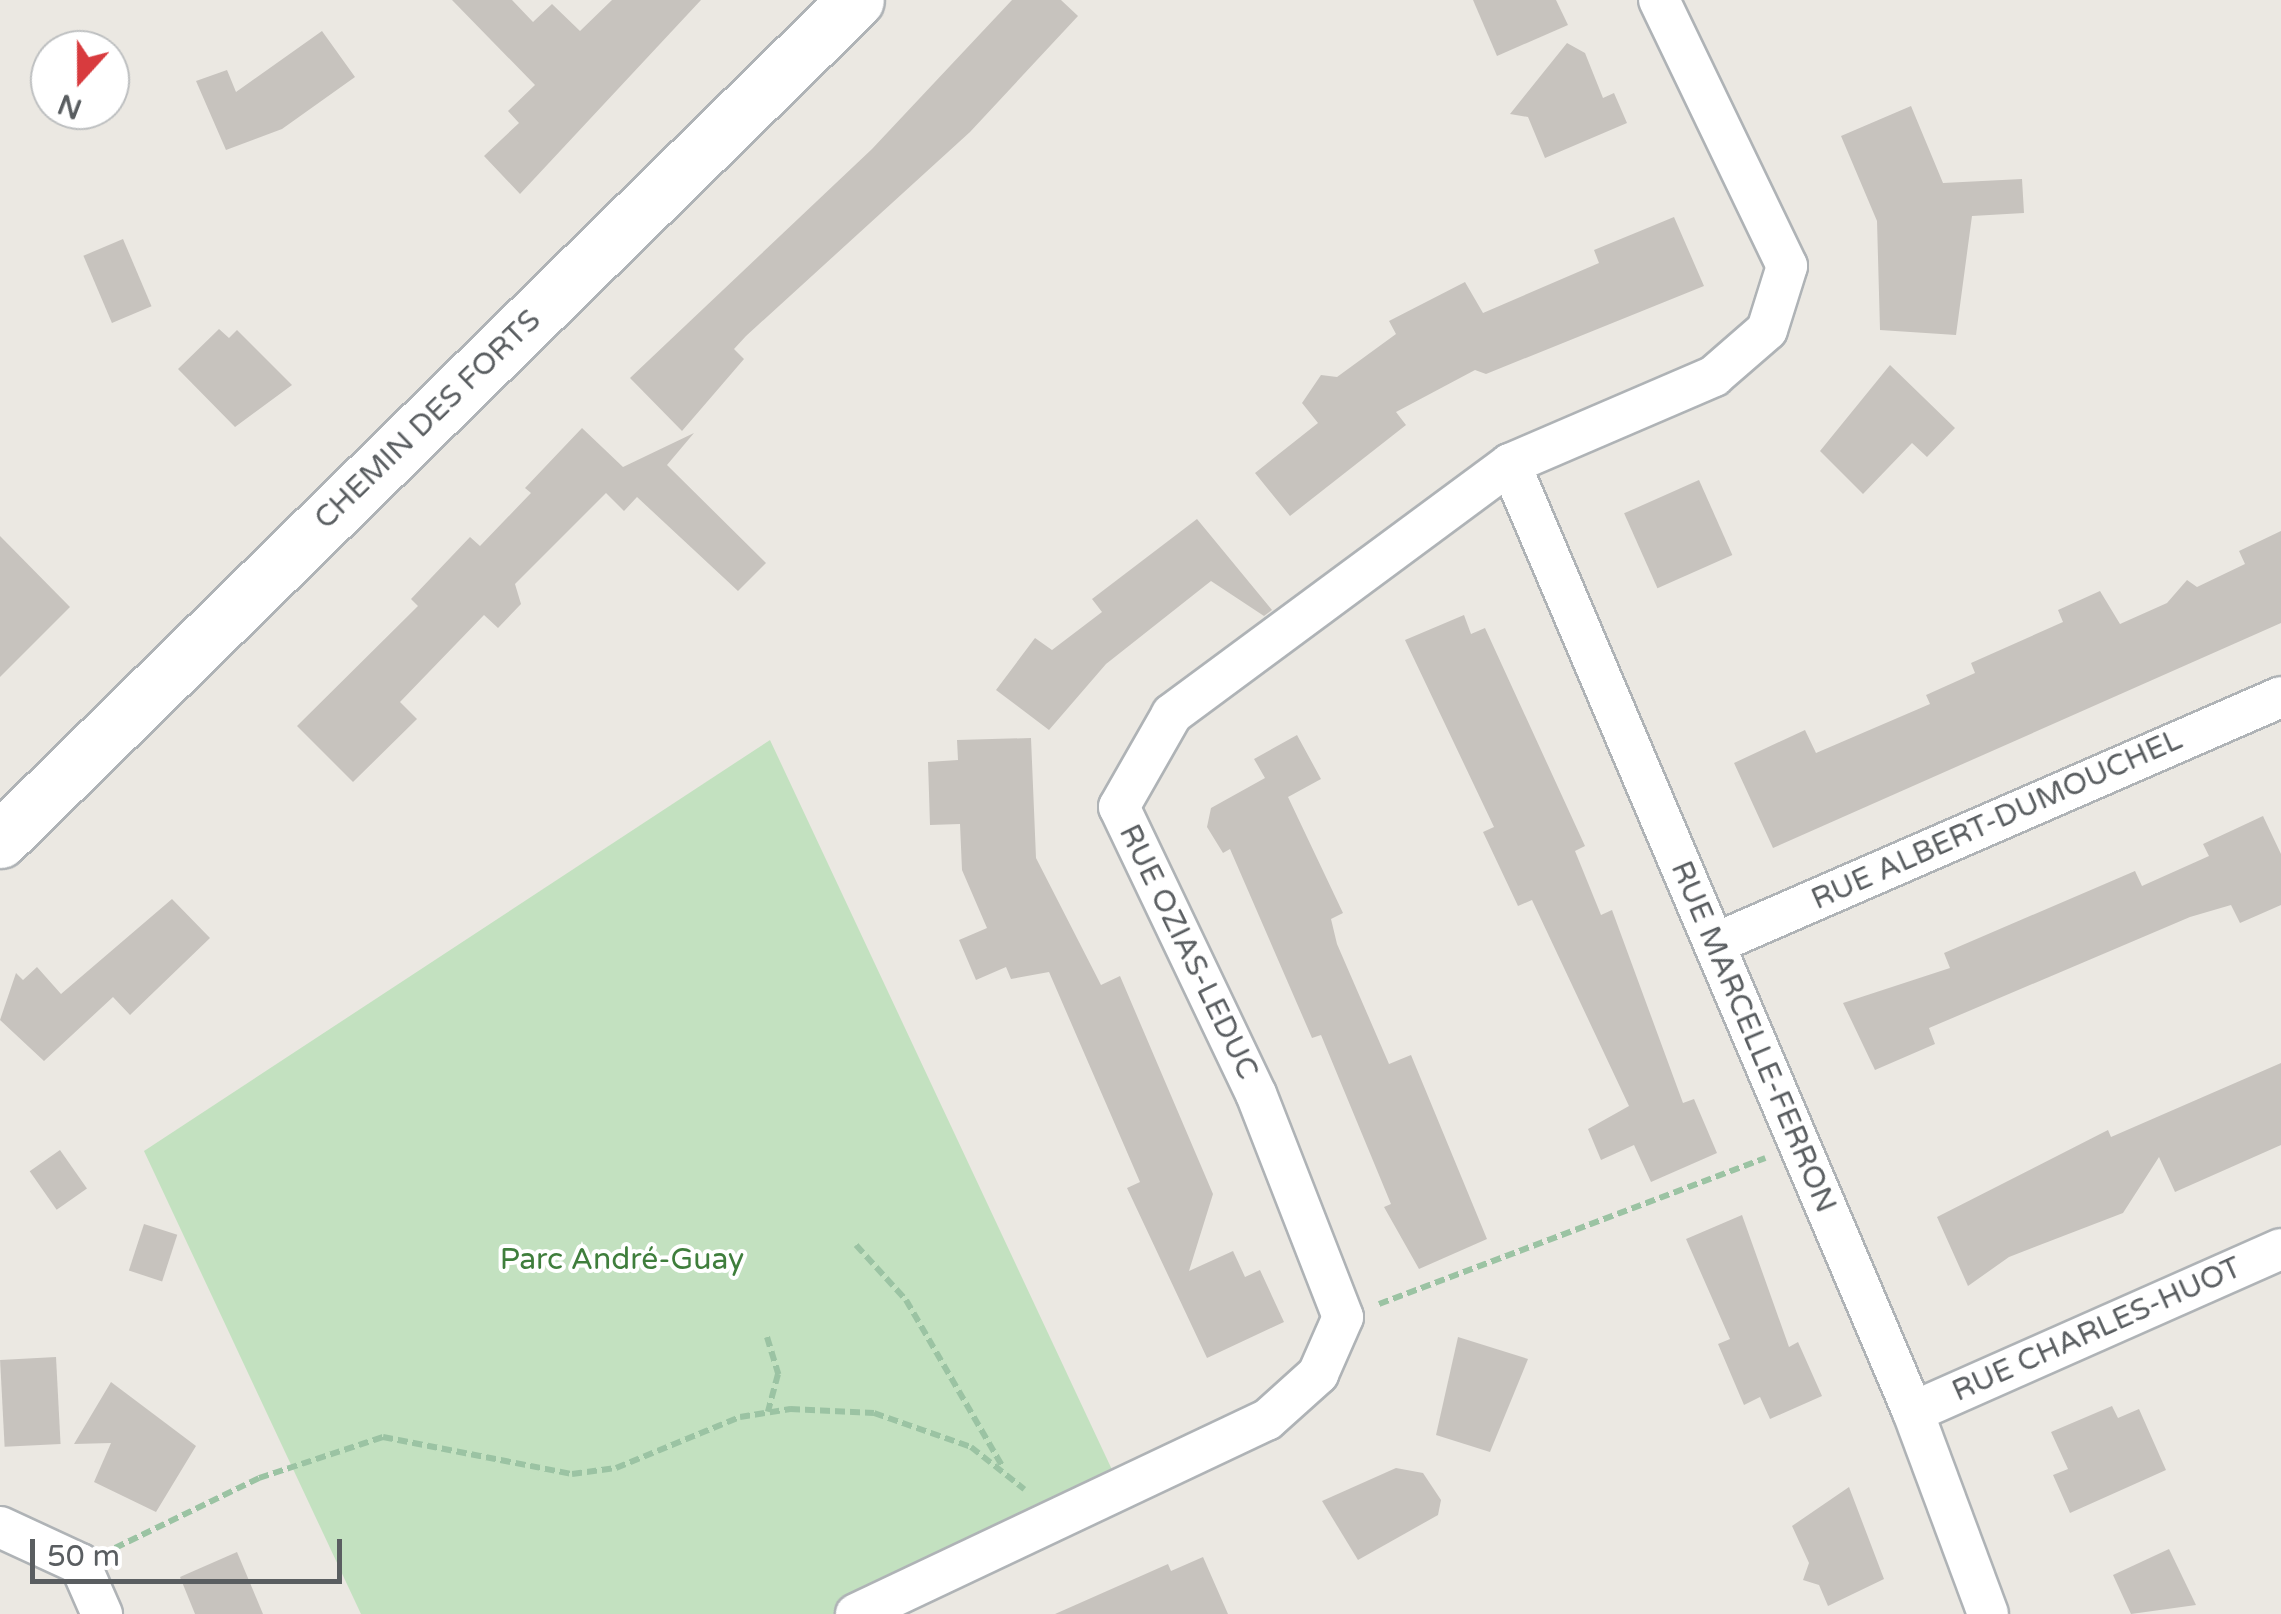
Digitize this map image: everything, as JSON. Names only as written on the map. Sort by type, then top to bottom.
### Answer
[{"type":"street","name":"CHEMIN DES FORTS","points":[[0,840],[856,0]]},
{"type":"street","name":"RUE OZIAS-LEDUC","points":[[1344,1317],[1256,1094],[1119,807],[1172,714],[1510,464],[1714,376],[1767,330],[1787,266],[1659,0]]},
{"type":"street","name":"RUE MARCELLE-FERRON","points":[[1510,464],[1913,1412],[1988,1614]]},
{"type":"street","name":"RUE ALBERT-DUMOUCHEL","points":[[1714,944],[2281,697]]},
{"type":"street","name":"RUE CHARLES-HUOT","points":[[1913,1412],[2281,1249]]},
{"type":"street","points":[[856,1614],[1267,1420],[1318,1374],[1344,1317]]},
{"type":"street","points":[[0,1526],[80,1564],[102,1614]]},
{"type":"path","points":[[1344,1317],[1799,1145]]},
{"type":"path","points":[[856,1244],[906,1300],[1006,1472]]},
{"type":"path","points":[[767,1337],[778,1374],[768,1412]]},
{"type":"path","points":[[80,1564],[259,1478],[382,1437],[572,1474],[768,1412],[874,1413],[971,1446],[1006,1472],[1057,1521]]},
{"type":"green space","name":"Parc André-Guay","points":[[770,740],[1122,1491],[856,1614],[361,1614],[144,1151]]},
{"type":"building","points":[[452,0],[512,0],[533,22],[552,4],[580,31],[612,0],[701,0],[520,194],[484,156],[519,123],[508,111],[535,85]]},
{"type":"building","points":[[1012,0],[1061,0],[1078,16],[970,132],[746,336],[734,349],[744,359],[682,431],[630,378],[872,149]]},
{"type":"building","points":[[1473,0],[1556,0],[1568,25],[1497,56]]},
{"type":"building","points":[[322,31],[355,77],[282,129],[226,150],[196,81],[227,70],[236,92]]},
{"type":"building","points":[[1567,43],[1585,53],[1603,98],[1614,93],[1627,123],[1545,158],[1528,117],[1510,114]]},
{"type":"building","points":[[1911,106],[1943,183],[2022,179],[2024,213],[1972,216],[1956,335],[1880,330],[1877,221],[1841,136]]},
{"type":"building","points":[[1674,217],[1704,286],[1486,374],[1475,370],[1396,412],[1406,425],[1290,516],[1255,473],[1318,423],[1302,403],[1321,375],[1337,377],[1396,334],[1389,321],[1465,282],[1483,313],[1599,263],[1594,250]]},
{"type":"building","points":[[123,239],[152,306],[112,323],[83,256]]},
{"type":"building","points":[[219,329],[229,338],[237,330],[292,385],[235,427],[178,369]]},
{"type":"building","points":[[1890,365],[1955,428],[1927,457],[1912,443],[1863,494],[1820,451]]},
{"type":"building","points":[[582,428],[623,467],[694,433],[667,465],[766,563],[738,591],[637,497],[624,511],[606,493],[515,584],[521,604],[498,628],[484,615],[400,702],[417,719],[353,782],[297,726],[418,606],[411,599],[470,537],[480,546],[531,493],[525,488]]},
{"type":"building","points":[[1699,480],[1732,555],[1657,588],[1624,513]]},
{"type":"building","points":[[1197,519],[1272,610],[1264,616],[1211,581],[1106,664],[1049,730],[996,690],[1035,638],[1052,650],[1102,612],[1092,599]]},
{"type":"building","points":[[2281,531],[2281,623],[1773,848],[1734,763],[1805,730],[1816,753],[1930,704],[1926,695],[1975,673],[1971,663],[2063,622],[2058,610],[2100,591],[2120,624],[2167,603],[2187,580],[2197,587],[2245,564],[2239,551]]},
{"type":"building","points":[[0,536],[70,607],[0,677]]},
{"type":"building","points":[[1464,615],[1471,634],[1485,628],[1585,846],[1575,851],[1601,915],[1612,910],[1683,1103],[1694,1099],[1717,1153],[1651,1182],[1634,1145],[1601,1160],[1588,1129],[1629,1106],[1532,900],[1518,906],[1483,832],[1494,827],[1405,640]]},
{"type":"building","points":[[1297,735],[1321,779],[1288,797],[1343,913],[1331,919],[1337,944],[1389,1064],[1411,1055],[1487,1239],[1419,1269],[1384,1207],[1391,1204],[1321,1035],[1312,1038],[1230,849],[1223,853],[1207,827],[1211,808],[1265,778],[1254,759]]},
{"type":"building","points":[[1031,738],[1036,858],[1101,985],[1120,976],[1213,1194],[1189,1271],[1233,1251],[1245,1277],[1260,1270],[1284,1322],[1207,1358],[1127,1188],[1140,1182],[1049,972],[1011,979],[1006,967],[976,980],[959,940],[987,928],[962,870],[960,824],[930,825],[928,762],[958,760],[957,740]]},
{"type":"building","points":[[2263,816],[2281,854],[2281,905],[2240,923],[2231,905],[2190,917],[1929,1028],[1935,1044],[1875,1070],[1843,1003],[1950,968],[1944,953],[2135,871],[2142,886],[2209,856],[2203,844]]},
{"type":"building","points":[[172,899],[210,938],[130,1015],[113,997],[44,1061],[0,1020],[16,973],[23,980],[37,967],[61,994]]},
{"type":"building","points":[[2281,1063],[2281,1145],[2175,1192],[2159,1157],[2123,1213],[2009,1257],[1968,1286],[1937,1217],[2108,1130],[2111,1137]]},
{"type":"building","points":[[60,1150],[87,1189],[57,1210],[30,1171]]},
{"type":"building","points":[[1742,1215],[1789,1347],[1798,1342],[1822,1396],[1770,1419],[1760,1397],[1744,1405],[1718,1344],[1730,1339],[1686,1239]]},
{"type":"building","points":[[144,1224],[177,1235],[162,1281],[129,1271]]},
{"type":"building","points":[[1458,1337],[1528,1359],[1490,1452],[1436,1435]]},
{"type":"building","points":[[56,1357],[61,1444],[5,1447],[0,1360]]},
{"type":"building","points":[[111,1382],[196,1446],[156,1512],[94,1482],[111,1443],[74,1444]]},
{"type":"building","points":[[2112,1406],[2118,1418],[2139,1409],[2166,1470],[2070,1513],[2053,1475],[2068,1469],[2051,1432]]},
{"type":"building","points":[[1396,1468],[1423,1473],[1441,1500],[1438,1515],[1358,1560],[1322,1501]]},
{"type":"building","points":[[1849,1487],[1884,1579],[1828,1606],[1819,1585],[1803,1580],[1809,1563],[1792,1526]]},
{"type":"building","points":[[2169,1549],[2196,1605],[2131,1614],[2113,1575]]},
{"type":"building","points":[[237,1552],[263,1614],[195,1614],[180,1577]]},
{"type":"building","points":[[1203,1557],[1228,1614],[1055,1614],[1168,1564],[1171,1571]]}]
